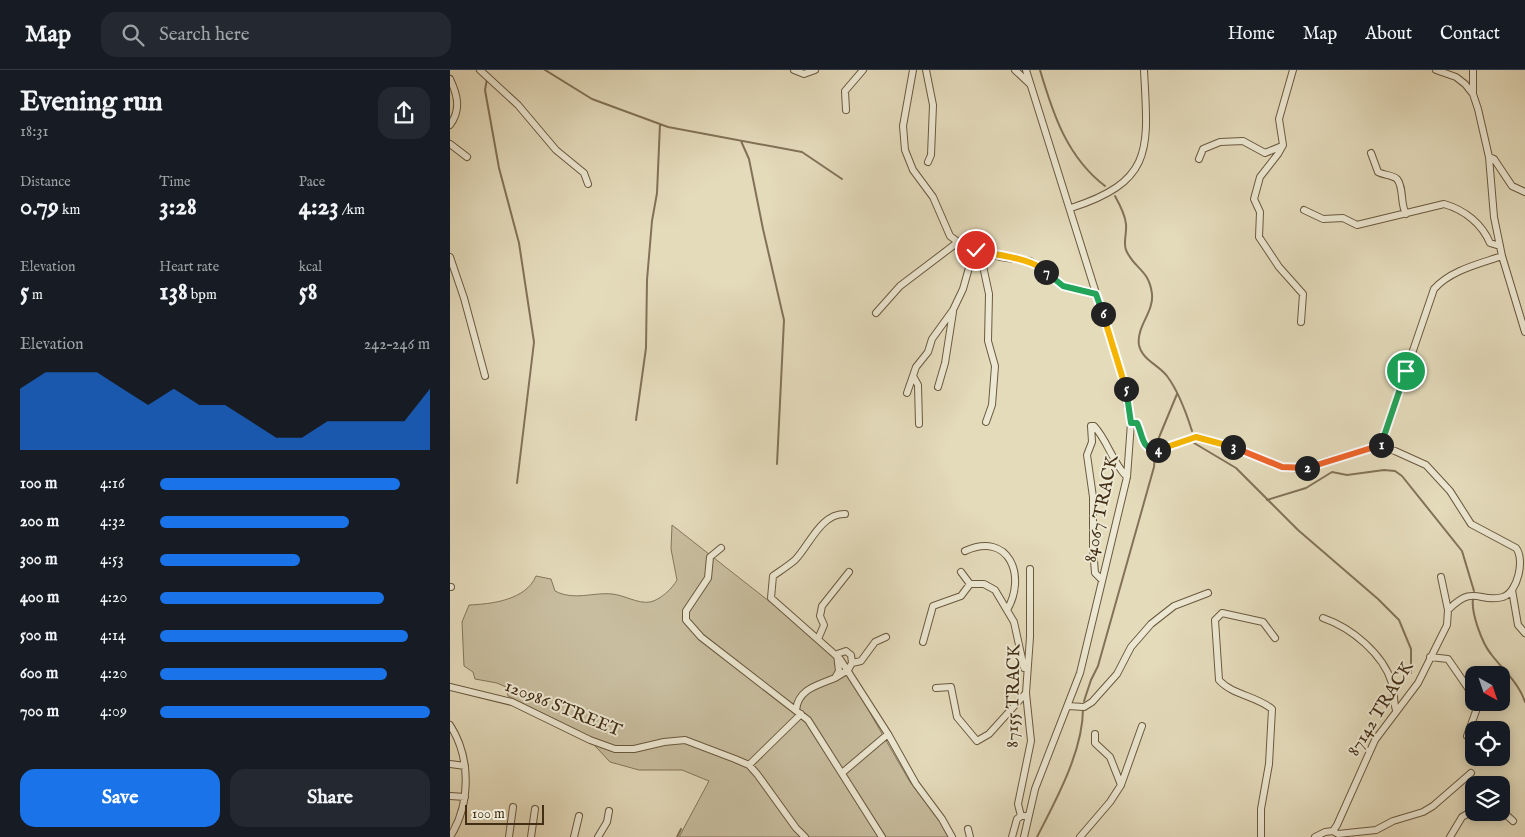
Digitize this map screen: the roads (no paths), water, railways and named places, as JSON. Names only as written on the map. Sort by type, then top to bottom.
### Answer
[{"type":"street","points":[[480,70],[518,105],[556,150],[584,173],[588,184]]},
{"type":"street","points":[[794,70],[804,74],[815,70]]},
{"type":"street","points":[[846,110],[845,91],[863,70]]},
{"type":"street","points":[[913,70],[903,126],[905,150],[913,170],[935,201],[948,233],[958,242],[975,250],[1000,257],[1030,262],[1043,269],[1063,286],[1096,294]]},
{"type":"street","points":[[926,70],[933,105],[928,162]]},
{"type":"street","points":[[1015,70],[1030,84]]},
{"type":"street","name":"84067 TRACK","points":[[1024,837],[1024,816],[1068,706],[1086,654],[1127,477],[1131,423],[1126,390],[1071,208],[1026,70]]},
{"type":"street","points":[[1071,208],[1112,192],[1136,168],[1145,140],[1144,70]]},
{"type":"street","points":[[1293,70],[1279,119],[1282,146],[1260,177],[1254,199],[1260,212],[1259,237],[1261,241],[1279,267],[1303,294],[1301,322]]},
{"type":"street","points":[[1436,70],[1456,78],[1472,94]]},
{"type":"street","points":[[1474,71],[1472,94],[1489,157],[1494,217],[1502,256],[1525,332]]},
{"type":"street","points":[[450,79],[456,91],[458,110],[450,125]]},
{"type":"street","points":[[1199,159],[1204,149],[1220,142],[1243,141],[1265,152],[1282,146]]},
{"type":"street","points":[[450,144],[467,157]]},
{"type":"street","points":[[1372,153],[1378,172],[1395,177],[1398,181],[1402,207],[1406,214]]},
{"type":"street","points":[[1489,157],[1494,159],[1512,186],[1525,192]]},
{"type":"street","points":[[1304,210],[1323,219],[1343,218],[1357,226],[1440,204],[1447,205],[1477,222],[1484,230],[1491,244],[1500,246]]},
{"type":"street","points":[[876,313],[900,286],[958,242]]},
{"type":"street","points":[[907,393],[918,363],[928,352],[932,339],[953,310],[963,290],[975,250]]},
{"type":"street","points":[[975,250],[983,266],[989,294],[988,341],[994,366],[992,405],[986,422]]},
{"type":"street","points":[[1380,447],[1434,289],[1445,280],[1467,268],[1502,256]]},
{"type":"street","points":[[450,257],[464,298],[485,376]]},
{"type":"street","points":[[938,387],[945,363],[953,310]]},
{"type":"street","points":[[912,376],[918,385],[920,424]]},
{"type":"street","points":[[1131,423],[1137,423],[1144,443],[1152,450],[1162,449],[1196,437],[1238,448],[1288,468],[1306,468],[1363,450],[1380,447],[1405,454],[1426,465],[1450,490],[1472,524],[1516,548],[1520,553],[1520,564],[1512,590],[1518,626],[1525,633]]},
{"type":"street","points":[[1102,580],[1095,573],[1093,548],[1093,497],[1087,455],[1092,442],[1091,426],[1094,426],[1104,437],[1108,451],[1127,477]]},
{"type":"street","points":[[845,514],[835,515],[810,538],[796,559],[772,578],[770,589],[773,601],[837,655],[888,734],[916,784],[942,819],[952,837]]},
{"type":"street","points":[[965,550],[986,544],[1000,549],[1009,557],[1014,577],[1007,610]]},
{"type":"street","points":[[721,548],[710,557],[708,578],[686,611],[686,620],[701,637],[798,712],[813,726],[882,837]]},
{"type":"street","name":"87155 TRACK","points":[[1024,816],[1018,804],[1031,740],[1026,693],[1030,637],[1030,569]]},
{"type":"street","points":[[818,639],[824,625],[820,616],[822,606],[849,572]]},
{"type":"street","points":[[962,572],[970,584]]},
{"type":"street","points":[[1441,577],[1448,610],[1466,597],[1502,597],[1512,590]]},
{"type":"street","points":[[970,584],[991,586],[1007,610],[1016,628],[1026,680]]},
{"type":"street","points":[[923,642],[934,605],[961,596],[970,584]]},
{"type":"street","points":[[1068,706],[1084,707],[1092,702],[1117,674],[1131,648],[1151,624],[1174,606],[1208,593]]},
{"type":"street","name":"87142 TRACK","points":[[1333,831],[1371,747],[1396,710],[1418,683],[1446,625],[1448,610]]},
{"type":"street","points":[[1261,837],[1261,809],[1269,764],[1272,709],[1265,702],[1225,686],[1218,680],[1216,620],[1222,613],[1256,620],[1266,624],[1275,638]]},
{"type":"street","points":[[1323,618],[1338,624],[1352,634],[1382,661],[1394,690],[1396,710]]},
{"type":"street","points":[[852,664],[861,661],[876,640],[886,638]]},
{"type":"street","points":[[749,765],[798,712],[798,702],[807,689],[835,678],[848,670],[853,660],[848,652],[837,655]]},
{"type":"street","points":[[835,678],[839,671],[837,655]]},
{"type":"street","points":[[1430,657],[1448,659],[1472,697],[1476,714],[1473,721]]},
{"type":"street","points":[[936,688],[947,686],[952,688],[957,717],[977,741],[989,734],[1026,693]]},
{"type":"street","name":"120986 STREET","points":[[450,687],[512,702],[590,740],[615,749],[634,749],[664,742],[685,740],[749,765],[768,786],[796,828],[805,837]]},
{"type":"street","points":[[450,725],[458,741],[465,766],[465,797],[450,837]]},
{"type":"street","points":[[1080,837],[1110,802],[1121,784],[1142,726]]},
{"type":"street","points":[[842,773],[888,734]]},
{"type":"street","points":[[1095,734],[1095,743],[1110,757],[1121,784]]},
{"type":"street","points":[[450,764],[465,766]]},
{"type":"street","points":[[1314,837],[1333,831],[1338,834],[1376,830],[1393,821],[1423,812],[1433,806],[1471,774]]},
{"type":"street","points":[[450,796],[465,797]]},
{"type":"street","points":[[509,837],[513,807]]},
{"type":"street","points":[[531,837],[535,809]]},
{"type":"street","points":[[598,837],[607,822],[609,811]]},
{"type":"street","points":[[1450,837],[1465,815]]},
{"type":"street","points":[[574,837],[579,816]]},
{"type":"street","points":[[1012,837],[1017,820],[1024,816]]},
{"type":"street","points":[[1510,818],[1513,821]]},
{"type":"street","points":[[968,829],[970,837]]},
{"type":"waterway","points":[[545,70],[592,99],[668,127],[802,152],[842,179]]},
{"type":"waterway","points":[[1040,70],[1050,103],[1063,134],[1081,162],[1105,186]]},
{"type":"waterway","points":[[487,79],[485,90],[499,168],[519,243],[534,342],[517,483]]},
{"type":"waterway","points":[[636,420],[646,348],[647,280],[652,221],[657,193],[660,124]]},
{"type":"waterway","points":[[741,141],[749,159],[784,320],[777,464]]},
{"type":"waterway","points":[[1115,196],[1125,220],[1126,250],[1148,279],[1152,294],[1152,301],[1140,332],[1139,345],[1144,355],[1164,372],[1171,382],[1182,402],[1192,431]]},
{"type":"waterway","points":[[1155,447],[1177,394]]},
{"type":"waterway","points":[[1194,443],[1236,468],[1298,530],[1378,599],[1399,620],[1411,649],[1411,673]]},
{"type":"waterway","points":[[1084,701],[1098,666],[1154,467],[1155,454]]},
{"type":"waterway","points":[[1267,500],[1306,488],[1332,472],[1347,475],[1384,470],[1395,471],[1402,476],[1462,551],[1474,591]]},
{"type":"waterway","points":[[1473,599],[1475,620],[1484,643],[1515,683],[1525,702]]},
{"type":"waterway","points":[[1037,837],[1067,775],[1078,742],[1083,709]]},
{"type":"waterway","points":[[677,837],[681,829]]}]
